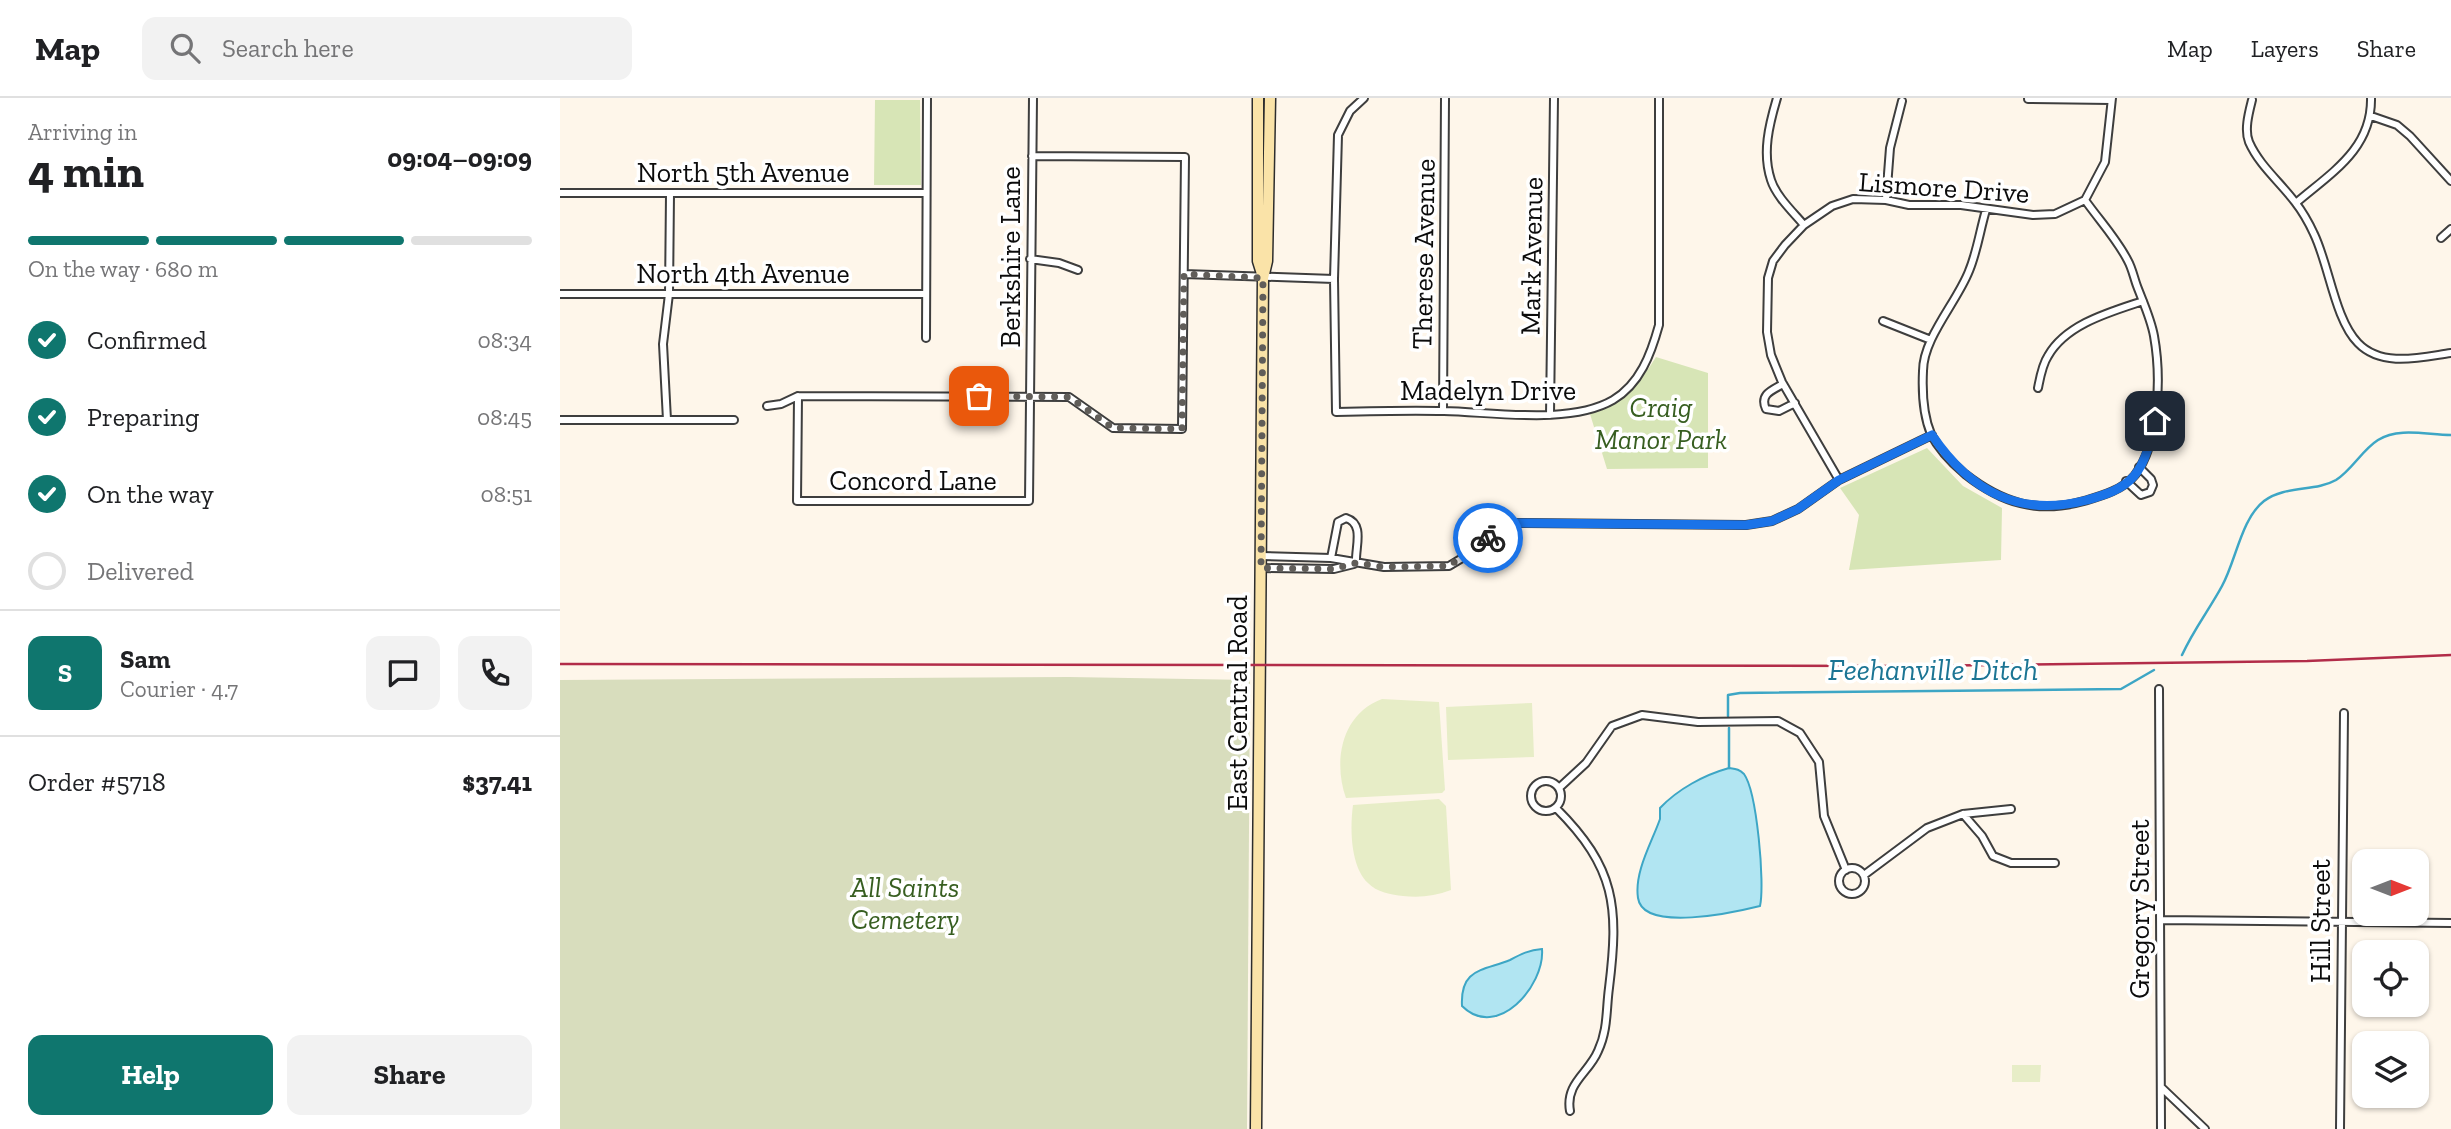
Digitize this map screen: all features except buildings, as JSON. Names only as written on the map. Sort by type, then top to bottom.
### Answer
[{"type":"main road","name":"East Central Road","points":[[1258,98],[1258,261],[1263,278]]},
{"type":"main road","name":"East Central Road","points":[[1256,1129],[1263,278],[1267,261],[1270,98]]},
{"type":"street","points":[[926,338],[927,98]]},
{"type":"street","name":"Berkshire Lane","points":[[1029,501],[1032,98]]},
{"type":"street","points":[[1184,274],[1334,278],[1339,135],[1350,111],[1364,98]]},
{"type":"street","name":"Therese Avenue","points":[[1443,411],[1445,98]]},
{"type":"street","name":"Mark Avenue","points":[[1550,415],[1554,98]]},
{"type":"street","name":"Madelyn Drive","points":[[1334,278],[1336,412],[1443,411],[1550,415],[1587,412],[1615,399],[1643,372],[1659,325],[1659,98]]},
{"type":"street","points":[[1777,98],[1769,126],[1767,153],[1771,182],[1804,225]]},
{"type":"street","points":[[2296,203],[2348,159],[2358,145],[2371,116],[2371,98]]},
{"type":"street","points":[[1986,210],[1971,268],[1931,340],[1923,368],[1925,417],[1932,435],[1948,458],[1982,487],[2001,498],[2031,506],[2071,504],[2110,493],[2134,476],[2148,448],[2155,421],[2157,357],[2154,333],[2128,261],[2085,200],[2105,162],[2111,99],[2028,99]]},
{"type":"street","points":[[2252,100],[2248,139],[2257,157],[2296,203],[2324,256],[2343,319],[2359,344],[2381,356],[2412,359],[2451,353]]},
{"type":"street","points":[[1886,200],[1890,148],[1902,101]]},
{"type":"street","points":[[2371,116],[2397,125],[2451,181]]},
{"type":"street","points":[[767,406],[781,404],[798,396],[1069,397],[1113,428],[1182,429],[1185,157],[1032,156]]},
{"type":"street","name":"North 5th Avenue","points":[[560,193],[926,193]]},
{"type":"street","points":[[667,420],[663,344],[670,294],[670,194]]},
{"type":"street","name":"Lismore Drive","points":[[1839,480],[1783,384],[1771,355],[1767,332],[1768,278],[1773,261],[1785,244],[1804,225],[1832,206],[1853,199],[1886,200],[1909,205],[1961,205],[2033,215],[2055,214],[2085,200]]},
{"type":"street","points":[[2441,238],[2451,229]]},
{"type":"street","points":[[1030,259],[1059,263],[1078,270]]},
{"type":"street","name":"North 4th Avenue","points":[[560,294],[926,294]]},
{"type":"street","points":[[2038,388],[2048,356],[2066,334],[2105,314],[2143,301]]},
{"type":"street","points":[[1883,321],[1931,340]]},
{"type":"street","points":[[1783,384],[1765,395],[1763,400],[1766,408],[1779,411],[1795,403]]},
{"type":"street","name":"Concord Lane","points":[[798,396],[797,501],[1029,501]]},
{"type":"street","points":[[560,420],[734,420]]},
{"type":"street","points":[[1261,556],[1331,558],[1384,567],[1449,566],[1492,534],[1517,523],[1746,525],[1772,521],[1798,509],[1839,480],[1932,435]]},
{"type":"street","points":[[2126,481],[2141,495],[2150,492],[2153,485],[2151,479],[2139,467]]},
{"type":"street","points":[[1331,558],[1338,522],[1346,518],[1354,521],[1358,527],[1356,563]]},
{"type":"street","points":[[1476,548],[1466,536],[1466,523],[1477,520],[1492,534]]},
{"type":"street","points":[[1261,568],[1334,569],[1356,563]]},
{"type":"street","name":"Gregory Street","points":[[2159,689],[2161,1129]]},
{"type":"street","name":"Hill Street","points":[[2340,1129],[2344,713]]},
{"type":"street","points":[[1559,788],[1586,763],[1612,726],[1642,715],[1698,722],[1778,721],[1800,733],[1819,762],[1824,816],[1846,870]]},
{"type":"street","points":[[1551,781],[1559,788],[1561,801],[1556,808],[1546,811],[1536,808],[1531,793],[1540,782],[1551,781]]},
{"type":"street","points":[[1556,808],[1598,860],[1608,882],[1613,910],[1606,1033],[1593,1061],[1570,1091],[1570,1111]]},
{"type":"street","points":[[1864,875],[1927,828],[1963,814],[2011,808]]},
{"type":"street","points":[[1963,814],[1982,836],[1993,856],[2011,863],[2055,863]]},
{"type":"street","points":[[1856,869],[1864,875],[1863,889],[1857,894],[1849,894],[1843,890],[1841,876],[1846,870],[1856,869]]},
{"type":"street","points":[[2160,920],[2451,923]]},
{"type":"street","points":[[2162,1088],[2205,1129]]},
{"type":"green space","points":[[875,100],[920,100],[921,185],[874,185]]},
{"type":"green space","name":"Craig Manor Park","points":[[1656,357],[1708,373],[1708,468],[1607,469],[1590,414],[1628,392]]},
{"type":"green space","points":[[1927,448],[1963,486],[2002,508],[2001,560],[1849,570],[1859,515],[1840,488]]},
{"type":"green space","name":"All Saints Cemetery","points":[[1069,677],[1250,680],[1247,1129],[560,1129],[560,680]]},
{"type":"green space","points":[[1382,699],[1439,702],[1445,790],[1442,793],[1346,798],[1340,769],[1349,727],[1368,706]]},
{"type":"green space","points":[[1532,703],[1534,757],[1448,760],[1446,707]]},
{"type":"green space","points":[[1439,799],[1446,806],[1451,890],[1409,897],[1375,889],[1362,876],[1355,857],[1352,835],[1353,805]]},
{"type":"green space","points":[[2012,1065],[2041,1065],[2040,1082],[2012,1082]]},
{"type":"water","points":[[1729,768],[1744,774],[1753,799],[1761,859],[1760,906],[1692,917],[1656,915],[1644,909],[1638,898],[1637,888],[1644,857],[1660,819],[1660,808],[1692,783]]},
{"type":"water","points":[[1542,949],[1536,978],[1516,1004],[1503,1013],[1490,1017],[1476,1015],[1462,1006],[1465,984],[1475,973]]},
{"type":"waterway","name":"Feehanville Ditch","points":[[2182,655],[2227,576],[2244,529],[2264,501],[2290,490],[2319,486],[2336,480],[2372,444],[2386,436],[2404,433],[2451,435]]},
{"type":"waterway","name":"Feehanville Ditch","points":[[1728,716],[1728,695],[1740,693],[2121,689],[2154,670]]},
{"type":"waterway","name":"Feehanville Ditch","points":[[1729,728],[1729,768]]},
{"type":"railway","points":[[560,664],[1912,666],[2307,661],[2451,655]]},
{"type":"way so far","points":[[979,396],[1069,397],[1113,428],[1182,429],[1184,274],[1263,278],[1261,568],[1334,569],[1356,563],[1384,567],[1449,566],[1474,551],[1488,538]]},
{"type":"route","points":[[1488,538],[1493,533],[1517,523],[1746,525],[1772,521],[1798,509],[1839,480],[1932,435],[1961,471],[2001,498],[2031,506],[2071,504],[2110,493],[2134,476],[2148,448],[2155,421]]}]
